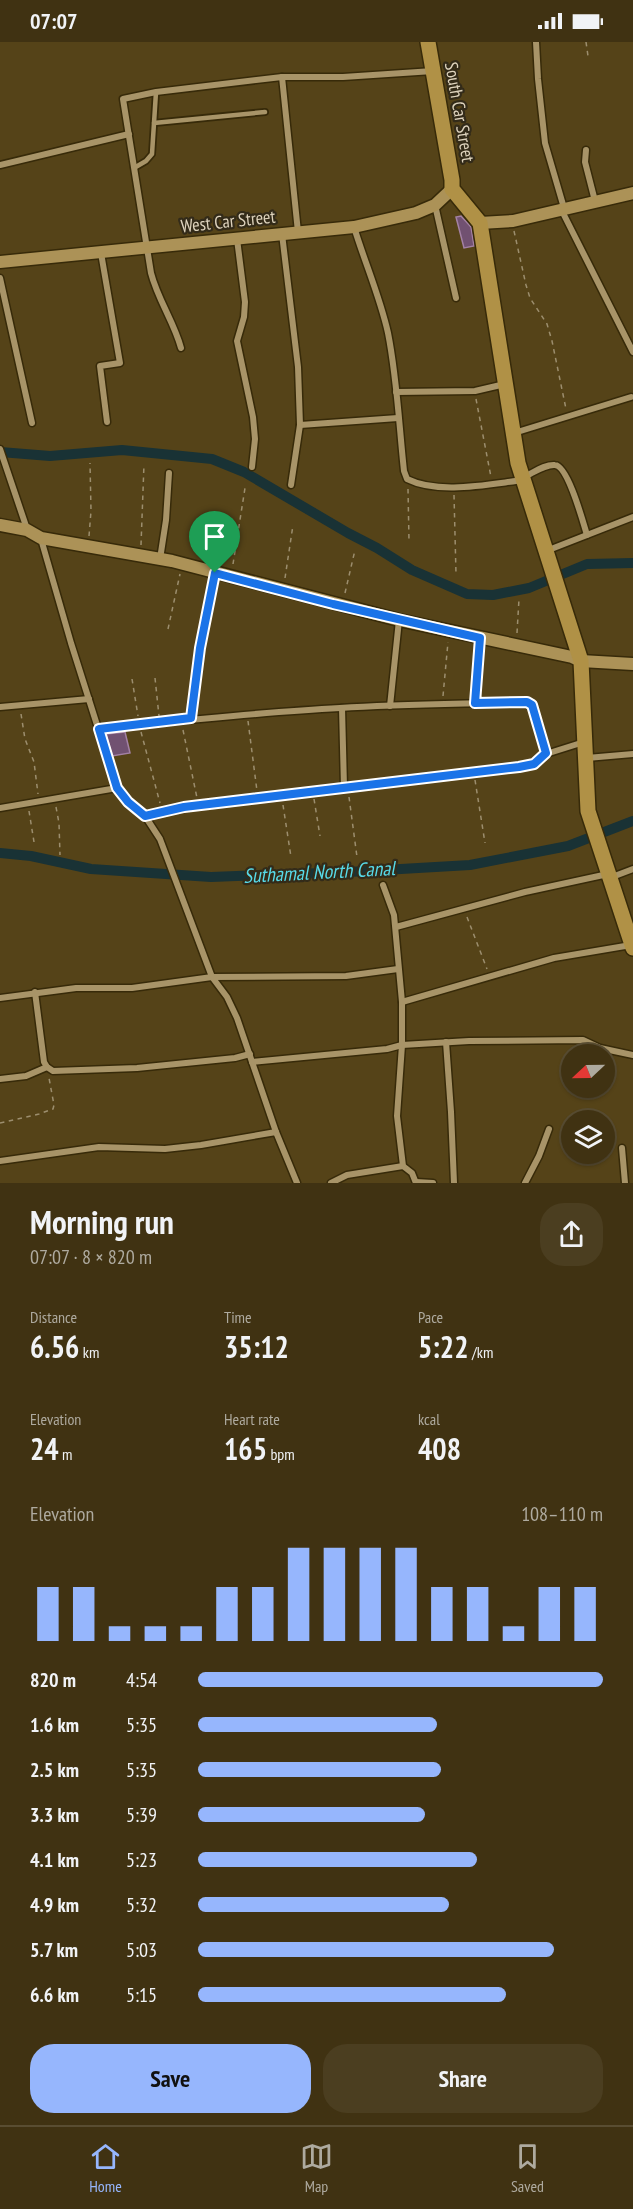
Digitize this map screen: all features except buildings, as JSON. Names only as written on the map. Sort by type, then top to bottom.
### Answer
[{"type":"main road","name":"South Car Street","points":[[428,42],[452,189]]},
{"type":"main road","points":[[452,189],[480,224],[518,463],[581,661],[588,811],[611,875],[632,946]]},
{"type":"street","points":[[536,42],[545,143],[562,209],[633,352]]},
{"type":"street","points":[[181,348],[176,328],[155,290],[123,99],[156,92],[282,77],[344,77],[433,71]]},
{"type":"street","points":[[282,77],[298,232]]},
{"type":"street","points":[[0,165],[129,134]]},
{"type":"street","points":[[586,150],[585,162],[595,201]]},
{"type":"street","name":"West Car Street","points":[[0,262],[354,227],[416,213],[435,205],[452,189]]},
{"type":"street","points":[[480,224],[513,221],[633,193]]},
{"type":"street","points":[[435,205],[456,298]]},
{"type":"street","points":[[354,227],[380,302],[389,343],[404,471],[407,479],[416,483],[454,488],[524,479],[550,465],[555,465],[561,467],[568,479],[587,535]]},
{"type":"street","points":[[282,234],[298,367],[300,425],[291,486]]},
{"type":"street","points":[[237,239],[245,302],[244,317],[237,341],[253,417],[255,439],[252,467]]},
{"type":"street","points":[[101,252],[120,363],[100,366],[107,422]]},
{"type":"street","points":[[0,278],[32,423]]},
{"type":"street","points":[[396,392],[475,391],[506,384]]},
{"type":"street","points":[[514,433],[632,398]]},
{"type":"street","points":[[300,425],[398,417]]},
{"type":"street","points":[[0,449],[27,530]]},
{"type":"street","points":[[160,559],[166,520],[169,473]]},
{"type":"street","points":[[546,551],[633,517]]},
{"type":"street","points":[[0,526],[27,530],[41,538],[182,564],[399,620],[572,657],[581,661],[633,664]]},
{"type":"street","points":[[41,538],[117,788],[128,802],[145,816],[160,839],[212,977],[232,1007],[276,1132],[297,1183]]},
{"type":"street","points":[[191,718],[200,648],[215,573]]},
{"type":"street","points":[[390,706],[399,620]]},
{"type":"street","points":[[0,707],[89,699]]},
{"type":"street","points":[[99,729],[191,718],[342,708],[527,702],[532,705],[546,753]]},
{"type":"street","points":[[342,708],[346,787]]},
{"type":"street","points":[[145,816],[198,805],[346,787],[394,784],[534,764],[546,753],[585,742]]},
{"type":"street","points":[[587,758],[633,754]]},
{"type":"street","points":[[0,808],[117,788]]},
{"type":"street","points":[[396,927],[525,892],[633,869]]},
{"type":"street","points":[[383,885],[396,927],[402,1002],[402,1045],[397,1116],[403,1166],[412,1173],[416,1182],[433,1183]]},
{"type":"street","points":[[402,1002],[490,975],[575,954],[632,946]]},
{"type":"street","points":[[0,998],[76,988],[132,988],[212,977],[346,976],[398,969]]},
{"type":"street","points":[[35,992],[42,1056],[47,1067]]},
{"type":"street","points":[[252,1062],[446,1042],[583,1040],[600,1048],[633,1056]]},
{"type":"street","points":[[446,1042],[454,1183]]},
{"type":"street","points":[[0,1079],[26,1076],[47,1067],[58,1071],[137,1068],[235,1058],[250,1054]]},
{"type":"street","points":[[525,1183],[539,1156],[549,1129]]},
{"type":"street","points":[[0,1161],[99,1147],[165,1149],[276,1132]]},
{"type":"street","points":[[622,1148],[626,1183]]},
{"type":"street","points":[[331,1183],[347,1175],[403,1166]]},
{"type":"lane","points":[[134,168],[146,161],[152,154],[156,92]]},
{"type":"lane","points":[[154,123],[265,111]]},
{"type":"path","points":[[586,42],[588,56]]},
{"type":"path","points":[[513,221],[526,285],[550,332],[568,417]]},
{"type":"path","points":[[475,391],[493,484]]},
{"type":"path","points":[[88,546],[91,511],[90,463]]},
{"type":"path","points":[[140,555],[145,496],[144,464]]},
{"type":"path","points":[[407,479],[409,541]]},
{"type":"path","points":[[231,577],[245,488]]},
{"type":"path","points":[[454,488],[456,574]]},
{"type":"path","points":[[283,591],[293,525]]},
{"type":"path","points":[[342,606],[355,550]]},
{"type":"path","points":[[168,629],[182,564]]},
{"type":"path","points":[[517,646],[519,599]]},
{"type":"path","points":[[442,703],[444,665],[450,631]]},
{"type":"path","points":[[475,703],[480,638]]},
{"type":"path","points":[[155,678],[160,722]]},
{"type":"path","points":[[132,679],[139,725],[163,812]]},
{"type":"path","points":[[19,704],[26,739],[34,762],[40,802]]},
{"type":"path","points":[[247,715],[258,798]]},
{"type":"path","points":[[181,720],[198,805]]},
{"type":"path","points":[[473,773],[485,843]]},
{"type":"path","points":[[346,787],[357,857]]},
{"type":"path","points":[[312,792],[320,836]]},
{"type":"path","points":[[282,795],[291,857]]},
{"type":"path","points":[[55,800],[59,823],[60,855]]},
{"type":"path","points":[[28,804],[34,842]]},
{"type":"path","points":[[464,909],[490,975]]},
{"type":"path","points":[[0,1123],[53,1109],[47,1067]]},
{"type":"waterway","points":[[0,452],[50,456],[122,450],[212,459],[244,472],[412,570],[467,594],[493,595],[529,588],[587,564],[633,563]]},
{"type":"waterway","name":"Suthamal North Canal","points":[[0,853],[31,856],[91,869],[211,877],[349,872],[470,865],[568,846],[633,821]]},
{"type":"route","points":[[215,573],[333,604],[480,638],[475,703],[527,702],[532,705],[546,753],[534,764],[519,767],[394,784],[344,787],[184,807],[145,816],[128,802],[117,788],[99,729],[191,718],[200,648],[215,573]]}]
